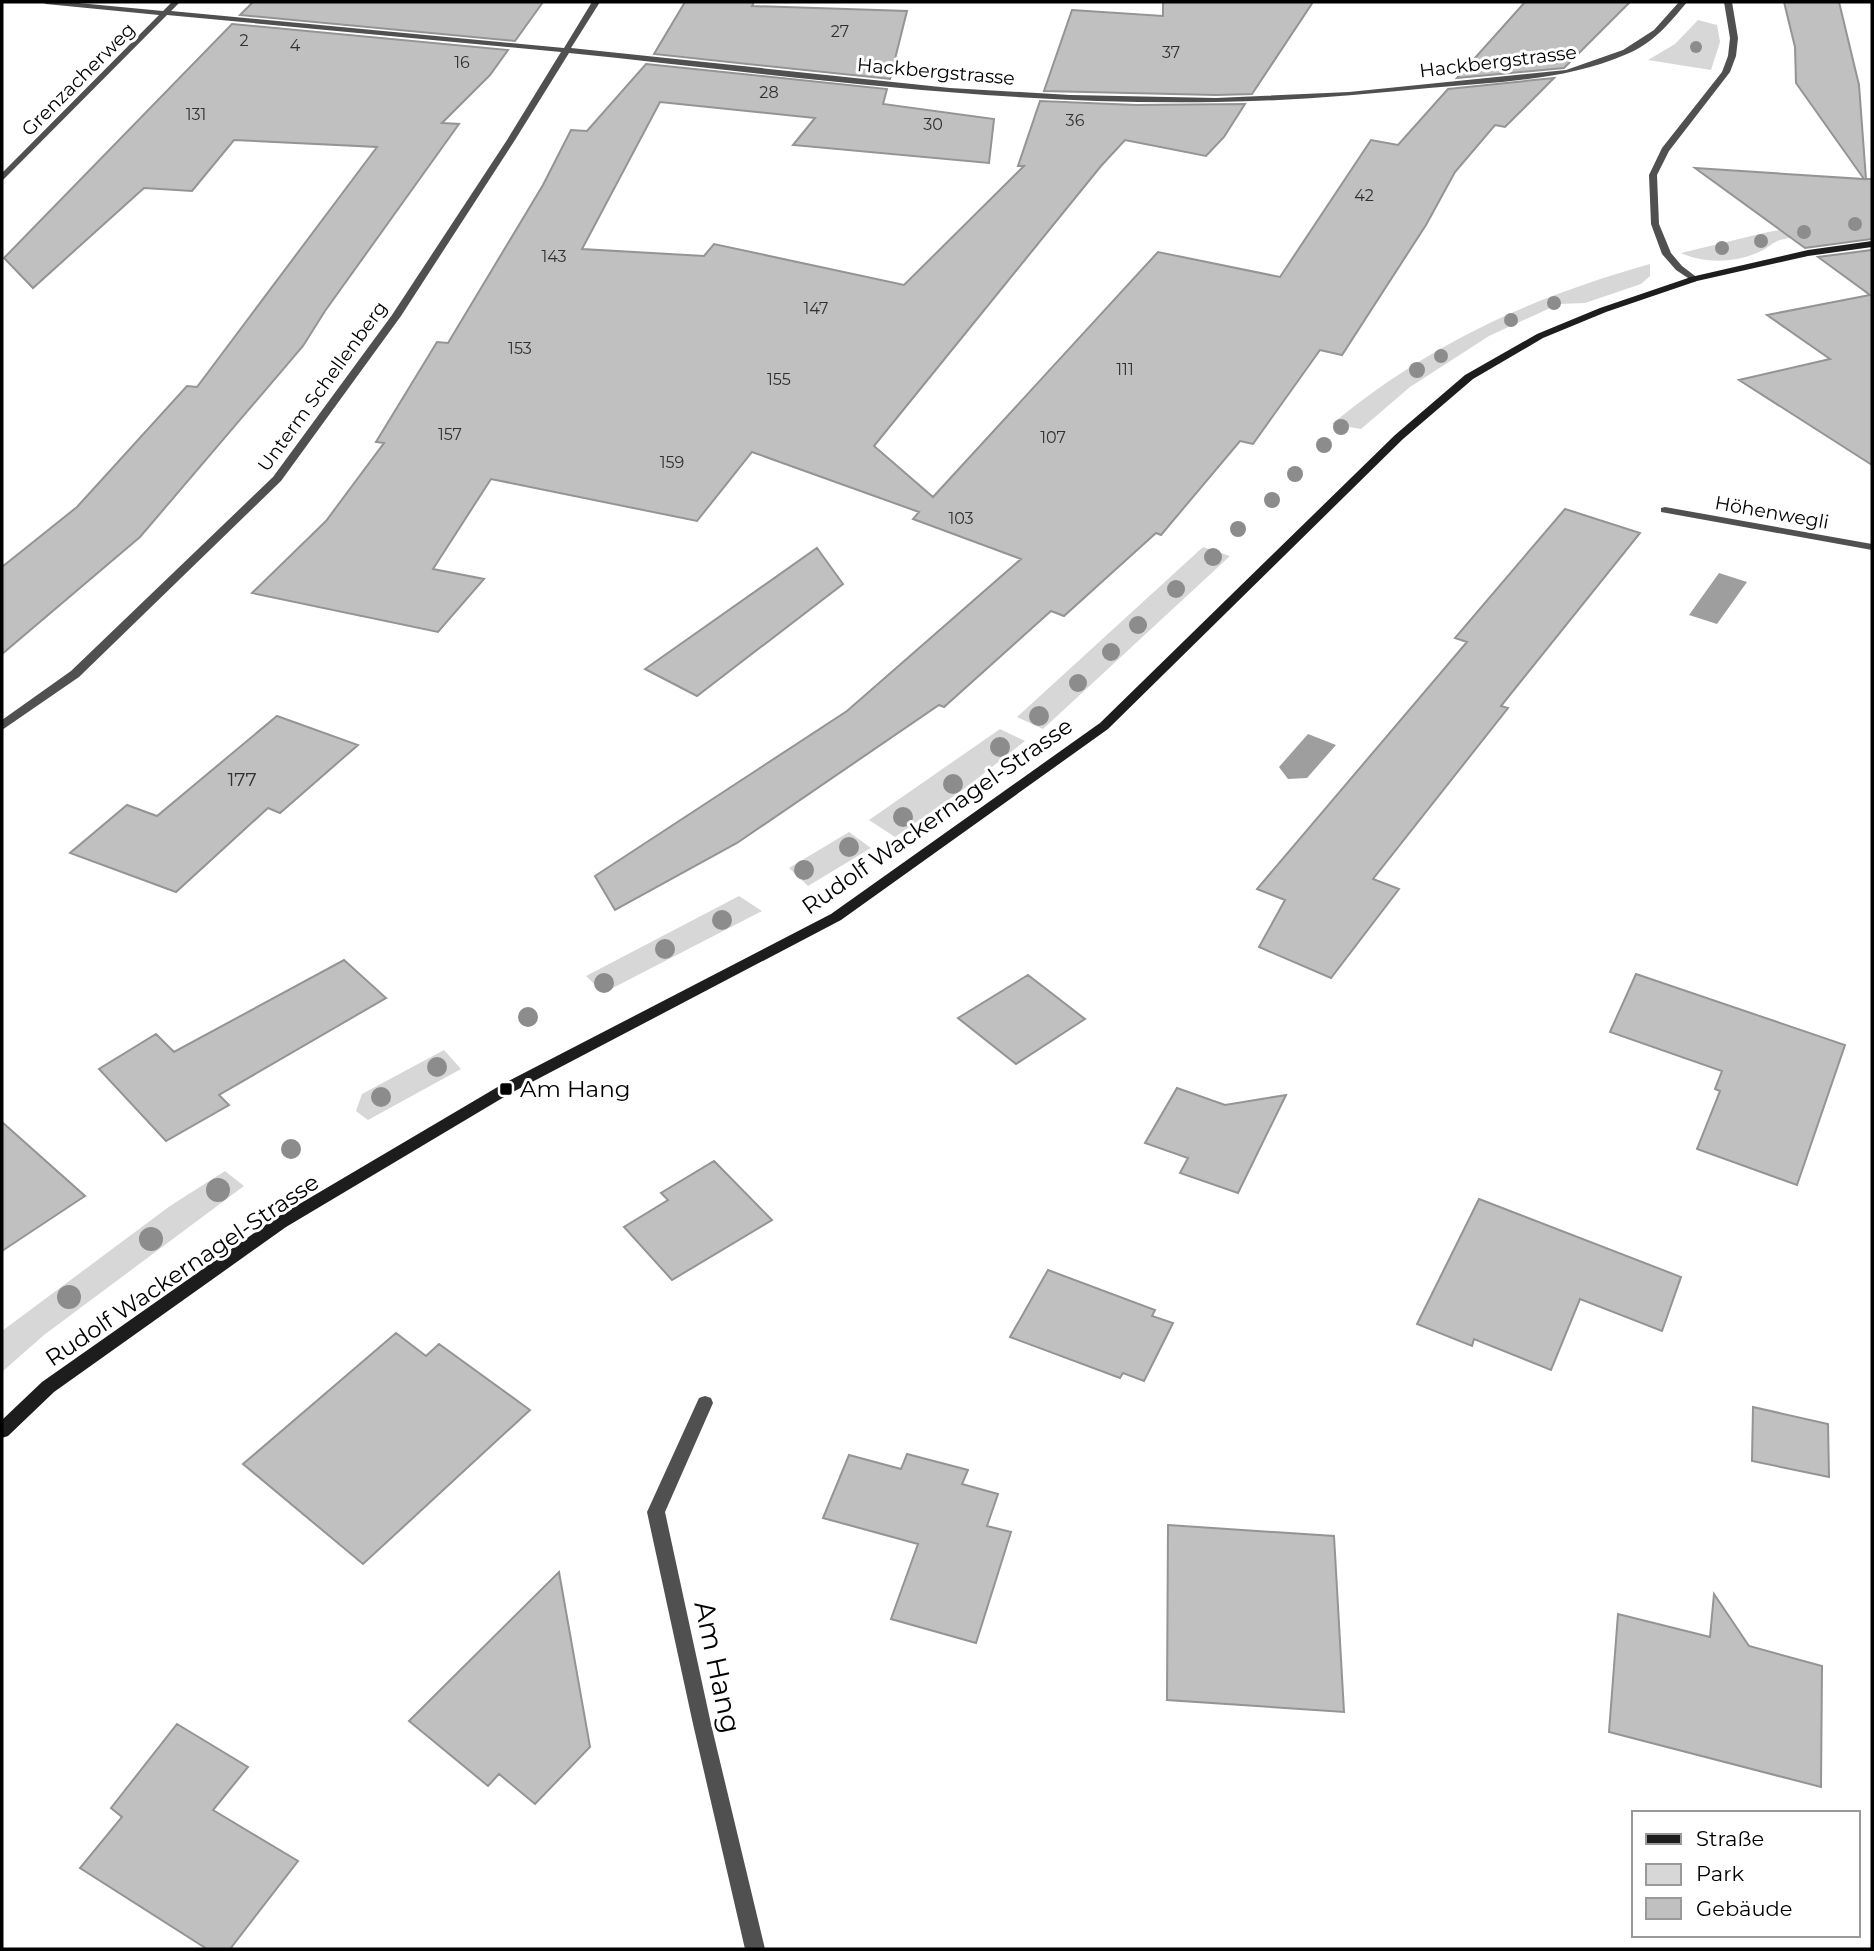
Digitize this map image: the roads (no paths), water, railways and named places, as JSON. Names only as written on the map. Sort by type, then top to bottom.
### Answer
[{"type":"street","name":"Hackbergstrasse","points":[[46,2],[565,50],[950,90],[1070,97],[1216,100],[1349,94],[1567,72],[1626,52],[1657,32],[1683,2]]},
{"type":"street","name":"Grenzacherweg","points":[[2,178],[176,2]]},
{"type":"street","name":"Unterm Schellenberg","points":[[2,726],[75,674],[277,479],[396,316],[511,140],[596,2]]},
{"type":"street","points":[[1694,279],[1679,268],[1667,254],[1655,224],[1653,175],[1665,150],[1726,72],[1732,56],[1734,38],[1728,2]]},
{"type":"street","name":"Rudolf Wackernagel-Strasse","points":[[2,1431],[48,1387],[280,1223],[506,1089],[836,917],[1094,733],[1399,437],[1469,377],[1540,336],[1603,310],[1694,279],[1808,253],[1872,244]]},
{"type":"street","name":"Höhenwegli","points":[[1665,510],[1872,547]]},
{"type":"street","name":"Am Hang","points":[[705,1403],[656,1512],[755,1949]]},
{"type":"place","name":"Am Hang","points":[[506,1089]]}]
